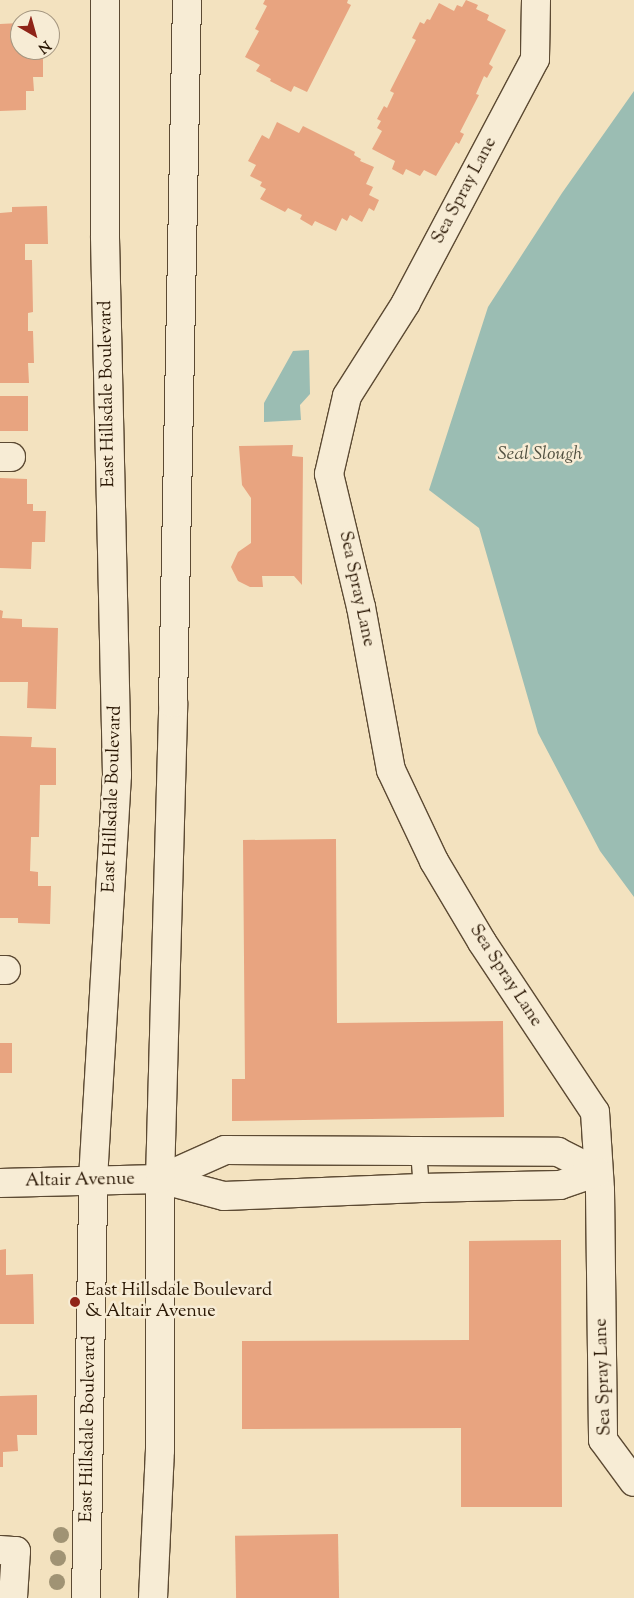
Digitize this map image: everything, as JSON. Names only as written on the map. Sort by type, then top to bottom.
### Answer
[{"type":"main road","name":"East Hillsdale Boulevard","points":[[86,1598],[94,1179],[117,775],[105,246],[105,0]]},
{"type":"main road","points":[[153,1598],[160,1450],[160,1179],[173,683],[187,0]]},
{"type":"main road","name":"Sea Spray Lane","points":[[536,0],[535,59],[406,304],[347,396],[329,474],[361,607],[391,770],[434,860],[478,934],[595,1112],[598,1172],[603,1440],[634,1482]]},
{"type":"main road","points":[[160,1179],[225,1150],[558,1152],[598,1172]]},
{"type":"main road","points":[[160,1179],[224,1196],[421,1188],[560,1185],[598,1172]]},
{"type":"main road","name":"Altair Avenue","points":[[0,1183],[94,1179],[160,1179]]},
{"type":"main road","points":[[0,1550],[16,1551],[13,1598]]},
{"type":"lane","points":[[418,1152],[421,1188]]},
{"type":"water","name":"Seal Slough","points":[[634,91],[634,897],[600,851],[538,733],[479,528],[429,490],[488,307],[562,193]]},
{"type":"water","points":[[309,350],[310,394],[300,405],[301,420],[264,422],[264,403],[293,351]]},
{"type":"building","points":[[265,0],[348,0],[347,3],[351,5],[307,92],[294,86],[291,92],[270,81],[271,79],[256,71],[260,65],[245,57],[259,31],[255,29],[267,6],[263,4]]},
{"type":"building","points":[[466,0],[478,5],[476,9],[489,15],[487,20],[506,30],[489,64],[493,67],[487,78],[484,76],[476,94],[479,95],[460,132],[464,134],[459,144],[456,142],[436,176],[424,170],[420,176],[406,169],[403,175],[392,169],[395,161],[372,149],[382,131],[377,128],[381,121],[377,119],[384,106],[387,108],[394,93],[390,91],[416,40],[412,38],[420,22],[424,24],[427,19],[430,20],[439,3],[454,11],[457,5],[462,7]]},
{"type":"building","points":[[0,24],[10,24],[10,60],[43,60],[43,77],[33,77],[34,91],[26,91],[26,110],[0,111]]},
{"type":"building","points":[[277,122],[299,133],[303,126],[355,152],[354,155],[361,159],[360,161],[374,167],[366,184],[373,187],[369,195],[379,200],[374,211],[369,208],[362,222],[350,215],[347,221],[342,218],[336,231],[315,221],[312,226],[300,219],[302,215],[288,208],[285,212],[260,199],[266,189],[260,186],[262,182],[250,176],[256,165],[248,161],[262,135],[269,139]]},
{"type":"building","points":[[47,206],[48,244],[25,244],[25,260],[32,260],[33,312],[28,313],[28,331],[33,331],[34,363],[28,363],[29,383],[0,383],[0,213],[12,212],[12,207]]},
{"type":"building","points":[[0,396],[28,396],[28,431],[0,431]]},
{"type":"building","points":[[293,445],[292,456],[303,457],[302,585],[294,576],[262,576],[263,587],[250,587],[238,581],[231,567],[238,552],[251,543],[251,498],[242,485],[239,446]]},
{"type":"building","points":[[0,478],[27,479],[27,504],[33,504],[33,511],[46,511],[45,542],[32,542],[31,569],[0,568]]},
{"type":"building","points":[[0,610],[3,611],[2,618],[22,619],[22,627],[58,628],[56,709],[27,708],[28,682],[0,682]]},
{"type":"building","points":[[0,736],[32,737],[31,747],[56,748],[56,785],[40,785],[39,837],[31,837],[30,871],[38,872],[38,886],[51,886],[50,924],[18,923],[18,918],[0,918]]},
{"type":"building","points":[[336,839],[337,1023],[503,1021],[504,1117],[232,1121],[232,1079],[245,1079],[243,840]]},
{"type":"building","points":[[0,1043],[12,1043],[12,1073],[0,1073]]},
{"type":"building","points":[[561,1240],[562,1507],[461,1507],[461,1428],[242,1429],[242,1341],[469,1340],[469,1241]]},
{"type":"building","points":[[6,1249],[6,1275],[33,1274],[34,1324],[0,1324],[0,1250]]},
{"type":"building","points":[[37,1395],[37,1435],[17,1435],[18,1451],[3,1452],[3,1467],[0,1467],[0,1396]]},
{"type":"building","points":[[338,1534],[339,1598],[236,1598],[235,1536]]},
{"type":"place","name":"East Hillsdale Boulevard & Altair Avenue","points":[[75,1302]]}]
